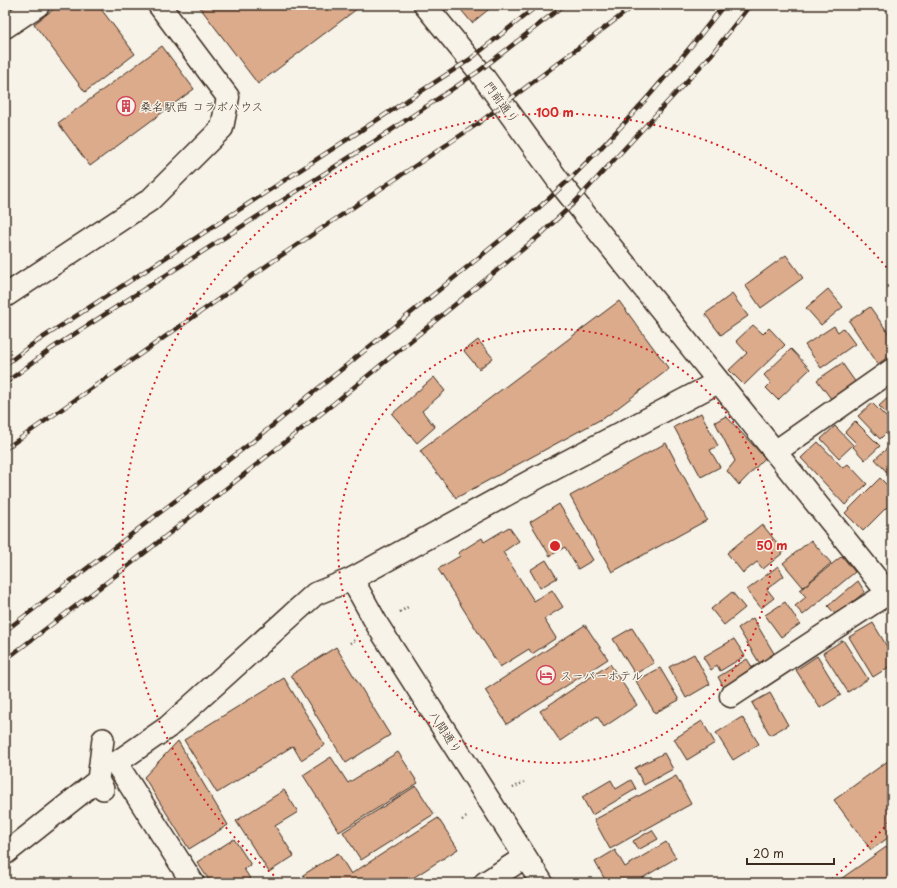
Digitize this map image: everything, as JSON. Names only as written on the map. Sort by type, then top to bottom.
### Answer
[{"type":"street","points":[[5,27],[38,5]]},
{"type":"street","points":[[5,296],[150,200],[222,128],[228,97],[159,5]]},
{"type":"street","name":"門前通り","points":[[425,5],[479,71],[563,187],[576,201],[718,382],[890,596]]},
{"type":"street","points":[[775,452],[892,370]]},
{"type":"street","points":[[194,883],[116,763],[168,727],[315,594],[352,579],[542,475],[718,382]]},
{"type":"street","name":"八間通り","points":[[352,579],[378,626],[542,883]]},
{"type":"street","points":[[731,696],[890,596]]},
{"type":"street","points":[[5,854],[100,784],[103,739]]},
{"type":"street","points":[[485,883],[525,857]]},
{"type":"building","points":[[59,5],[98,5],[135,54],[85,92],[34,24]]},
{"type":"building","points":[[198,5],[362,5],[258,84]]},
{"type":"building","points":[[457,5],[494,5],[472,23]]},
{"type":"building","name":"桑名駅西 コラボハウス","points":[[162,46],[194,89],[90,166],[58,123]]},
{"type":"building","points":[[786,255],[803,278],[761,308],[745,285]]},
{"type":"building","points":[[828,289],[843,307],[821,325],[806,308]]},
{"type":"building","points":[[732,294],[748,316],[721,335],[705,314]]},
{"type":"building","points":[[619,301],[669,369],[607,416],[456,498],[420,451]]},
{"type":"building","points":[[870,307],[892,338],[892,354],[878,364],[849,321]]},
{"type":"building","points":[[753,325],[763,334],[769,328],[785,345],[744,385],[729,370],[747,353],[736,341]]},
{"type":"building","points":[[834,326],[838,332],[843,328],[855,344],[821,368],[805,345]]},
{"type":"building","points":[[478,340],[493,358],[479,369],[464,351]]},
{"type":"building","points":[[791,349],[810,369],[778,400],[766,388],[771,383],[764,375]]},
{"type":"building","points":[[842,363],[856,383],[832,400],[817,380]]},
{"type":"building","points":[[434,377],[445,391],[422,411],[435,427],[417,443],[392,414]]},
{"type":"building","points":[[892,394],[892,420],[879,406]]},
{"type":"building","points":[[872,403],[892,423],[892,427],[880,439],[858,416]]},
{"type":"building","points":[[701,413],[718,446],[710,450],[720,467],[701,477],[674,427]]},
{"type":"building","points":[[726,416],[765,458],[739,485],[727,471],[735,461],[715,422]]},
{"type":"building","points":[[855,421],[880,446],[865,460],[853,447],[856,443],[845,432]]},
{"type":"building","points":[[835,426],[853,445],[839,458],[821,439]]},
{"type":"building","points":[[818,442],[843,468],[848,464],[867,484],[845,505],[801,458]]},
{"type":"building","points":[[666,443],[707,520],[612,572],[570,496]]},
{"type":"building","points":[[892,444],[892,478],[875,459]]},
{"type":"building","points":[[880,478],[892,490],[892,502],[863,531],[845,513]]},
{"type":"building","points":[[559,504],[593,560],[578,569],[565,547],[550,556],[530,522]]},
{"type":"building","points":[[762,524],[784,552],[763,569],[757,562],[743,573],[727,553]]},
{"type":"building","points":[[509,527],[519,541],[503,552],[534,601],[552,590],[563,607],[544,619],[556,638],[532,654],[529,649],[500,667],[438,569],[460,556],[458,553],[482,538],[484,542]]},
{"type":"building","points":[[811,540],[831,563],[803,587],[783,563]]},
{"type":"building","points":[[842,556],[855,572],[803,615],[795,606],[806,597],[800,590]]},
{"type":"building","points":[[546,560],[557,578],[540,588],[530,570]]},
{"type":"building","points":[[778,566],[784,576],[767,589],[774,598],[761,608],[747,590]]},
{"type":"building","points":[[858,581],[865,592],[836,615],[828,606]]},
{"type":"building","points":[[732,592],[745,608],[724,625],[711,609]]},
{"type":"building","points":[[785,602],[800,624],[781,637],[765,615]]},
{"type":"building","points":[[753,618],[775,655],[760,664],[738,628]]},
{"type":"building","points":[[873,623],[892,655],[892,665],[873,677],[849,637]]},
{"type":"building","name":"スーパーホテル","points":[[585,625],[608,659],[507,724],[485,690]]},
{"type":"building","points":[[632,628],[654,663],[635,674],[613,639]]},
{"type":"building","points":[[734,639],[745,656],[720,671],[717,665],[711,670],[703,657]]},
{"type":"building","points":[[843,640],[868,679],[848,692],[823,653]]},
{"type":"building","points":[[336,647],[390,735],[346,763],[291,675]]},
{"type":"building","points":[[694,654],[710,684],[686,698],[669,667]]},
{"type":"building","points":[[817,656],[841,695],[820,708],[796,670]]},
{"type":"building","points":[[747,659],[754,670],[724,688],[718,677]]},
{"type":"building","points":[[610,664],[637,705],[604,727],[597,716],[560,741],[540,711]]},
{"type":"building","points":[[660,668],[679,700],[655,713],[636,681]]},
{"type":"building","points":[[284,678],[325,745],[301,760],[293,746],[217,793],[184,740]]},
{"type":"building","points":[[770,693],[788,725],[770,735],[752,703]]},
{"type":"building","points":[[742,717],[759,744],[733,760],[716,733]]},
{"type":"building","points":[[702,721],[715,743],[687,760],[674,739]]},
{"type":"building","points":[[178,741],[228,825],[189,849],[144,777]]},
{"type":"building","points":[[398,752],[418,783],[339,832],[303,775],[331,757],[348,783]]},
{"type":"building","points":[[664,753],[673,769],[644,785],[635,768]]},
{"type":"building","points":[[892,758],[892,835],[871,850],[834,800]]},
{"type":"building","points":[[676,776],[691,804],[610,849],[594,820]]},
{"type":"building","points":[[611,780],[616,789],[631,780],[636,789],[592,815],[582,797]]},
{"type":"building","points":[[416,786],[434,814],[361,860],[343,832]]},
{"type":"building","points":[[284,790],[298,812],[275,826],[294,856],[269,872],[236,821]]},
{"type":"building","points":[[438,818],[458,849],[405,883],[309,883],[303,875],[338,853],[351,874]]},
{"type":"building","points":[[652,830],[658,839],[638,850],[633,841]]},
{"type":"building","points":[[234,839],[251,865],[244,869],[253,883],[211,883],[197,862]]},
{"type":"building","points":[[666,842],[676,858],[634,883],[607,883],[595,862],[615,850],[625,867]]},
{"type":"building","points":[[892,843],[892,883],[835,883]]},
{"type":"railway","points":[[5,365],[30,346],[469,60],[538,5]]},
{"type":"railway","points":[[5,383],[51,349],[378,139],[479,71],[564,5]]},
{"type":"railway","points":[[5,449],[279,257],[476,125],[635,5]]},
{"type":"railway","points":[[5,631],[256,439],[525,220],[579,170],[630,117],[678,62],[724,5]]},
{"type":"railway","points":[[5,660],[128,566],[332,405],[539,236],[576,201],[711,55],[750,5]]},
{"type":"place","name":"桑名駅西 コラボハウス","points":[[126,106]]},
{"type":"place","name":"スーパーホテル","points":[[546,675]]}]
